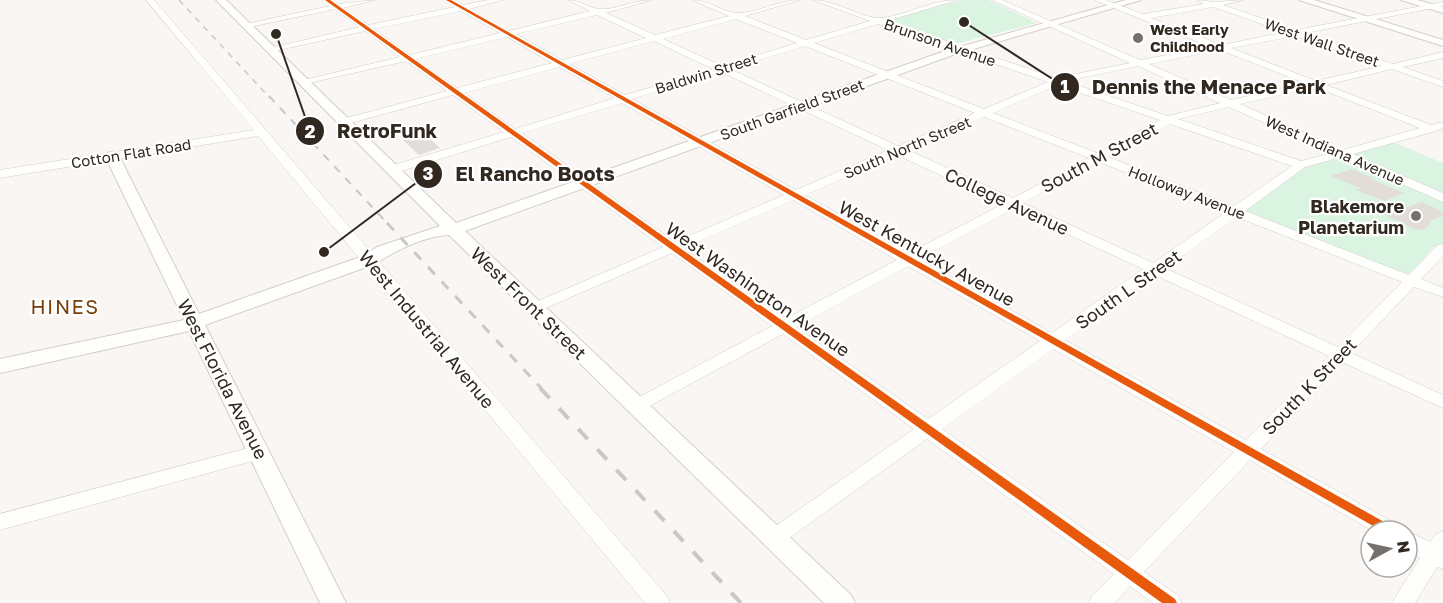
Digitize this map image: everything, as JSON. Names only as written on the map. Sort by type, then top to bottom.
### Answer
[{"type":"main road","name":"West Front Street","points":[[221,0],[391,170],[842,603]]},
{"type":"main road","name":"South Garfield Street","points":[[0,366],[194,322],[369,260],[387,258],[441,239],[453,230],[961,49],[1136,0]]},
{"type":"main road","points":[[1304,0],[1443,44]]},
{"type":"main road","points":[[1406,0],[1439,7]]},
{"type":"main road","points":[[1418,0],[1439,7]]},
{"type":"main road","name":"West Florida Avenue","points":[[112,156],[333,603]]},
{"type":"street","name":"West Industrial Avenue","points":[[150,0],[659,603]]},
{"type":"street","points":[[245,25],[332,3],[371,0]]},
{"type":"street","name":"West Kentucky Avenue","points":[[448,0],[1370,519]]},
{"type":"street","points":[[270,50],[500,0]]},
{"type":"street","name":"College Avenue","points":[[572,0],[1443,402]]},
{"type":"street","points":[[303,83],[648,0]]},
{"type":"street","name":"Holloway Avenue","points":[[696,0],[1443,293]]},
{"type":"street","points":[[343,122],[796,0]]},
{"type":"street","name":"Brunson Avenue","points":[[817,0],[1301,165]]},
{"type":"street","name":"Baldwin Street","points":[[391,170],[934,2],[953,0]]},
{"type":"street","name":"West Indiana Avenue","points":[[996,0],[1443,198]]},
{"type":"street","points":[[1098,0],[1439,129]]},
{"type":"street","name":"West Wall Street","points":[[1201,0],[1443,84]]},
{"type":"street","points":[[1142,17],[1239,0]]},
{"type":"street","name":"West Washington Avenue","points":[[332,3],[1171,603]]},
{"type":"street","name":"South North Street","points":[[534,308],[1065,78],[1365,19],[1439,7]]},
{"type":"street","name":"South M Street","points":[[636,406],[1176,116],[1443,55]]},
{"type":"street","name":"South L Street","points":[[774,538],[1156,270],[1301,165],[1439,129]]},
{"type":"street","name":"Cotton Flat Road","points":[[0,174],[261,132]]},
{"type":"street","name":"South K Street","points":[[1100,603],[1443,248]]},
{"type":"street","points":[[0,522],[260,452]]},
{"type":"street","points":[[1403,603],[1440,552],[1419,544]]},
{"type":"green space","points":[[962,0],[989,0],[1037,23],[952,43],[886,20]]},
{"type":"green space","points":[[1388,140],[1443,163],[1443,250],[1433,247],[1408,277],[1243,212],[1311,163]]},
{"type":"building","points":[[424,134],[440,148],[419,155],[403,140]]},
{"type":"building","points":[[1352,169],[1404,193],[1385,201],[1355,190],[1360,188],[1331,176]]},
{"type":"building","name":"Blakemore Planetarium","points":[[1422,202],[1443,212],[1443,216],[1431,220],[1427,228],[1423,230],[1414,229],[1385,215]]},
{"type":"railway","points":[[179,0],[270,98]]},
{"type":"railway","points":[[269,96],[388,224]]},
{"type":"railway","points":[[387,223],[542,389]]},
{"type":"railway","points":[[540,388],[741,603]]},
{"type":"cycle path","points":[[327,0],[1171,603]]},
{"type":"cycle path","points":[[448,0],[1370,519]]},
{"type":"place","name":"Dennis the Menace Park","points":[[964,22]]},
{"type":"place","name":"RetroFunk","points":[[276,34]]},
{"type":"place","name":"West Early Childhood","points":[[1138,38]]},
{"type":"place","name":"Blakemore Planetarium","points":[[1416,216]]},
{"type":"place","name":"El Rancho Boots","points":[[324,252]]},
{"type":"district","name":"HINES","points":[[65,306]]}]
